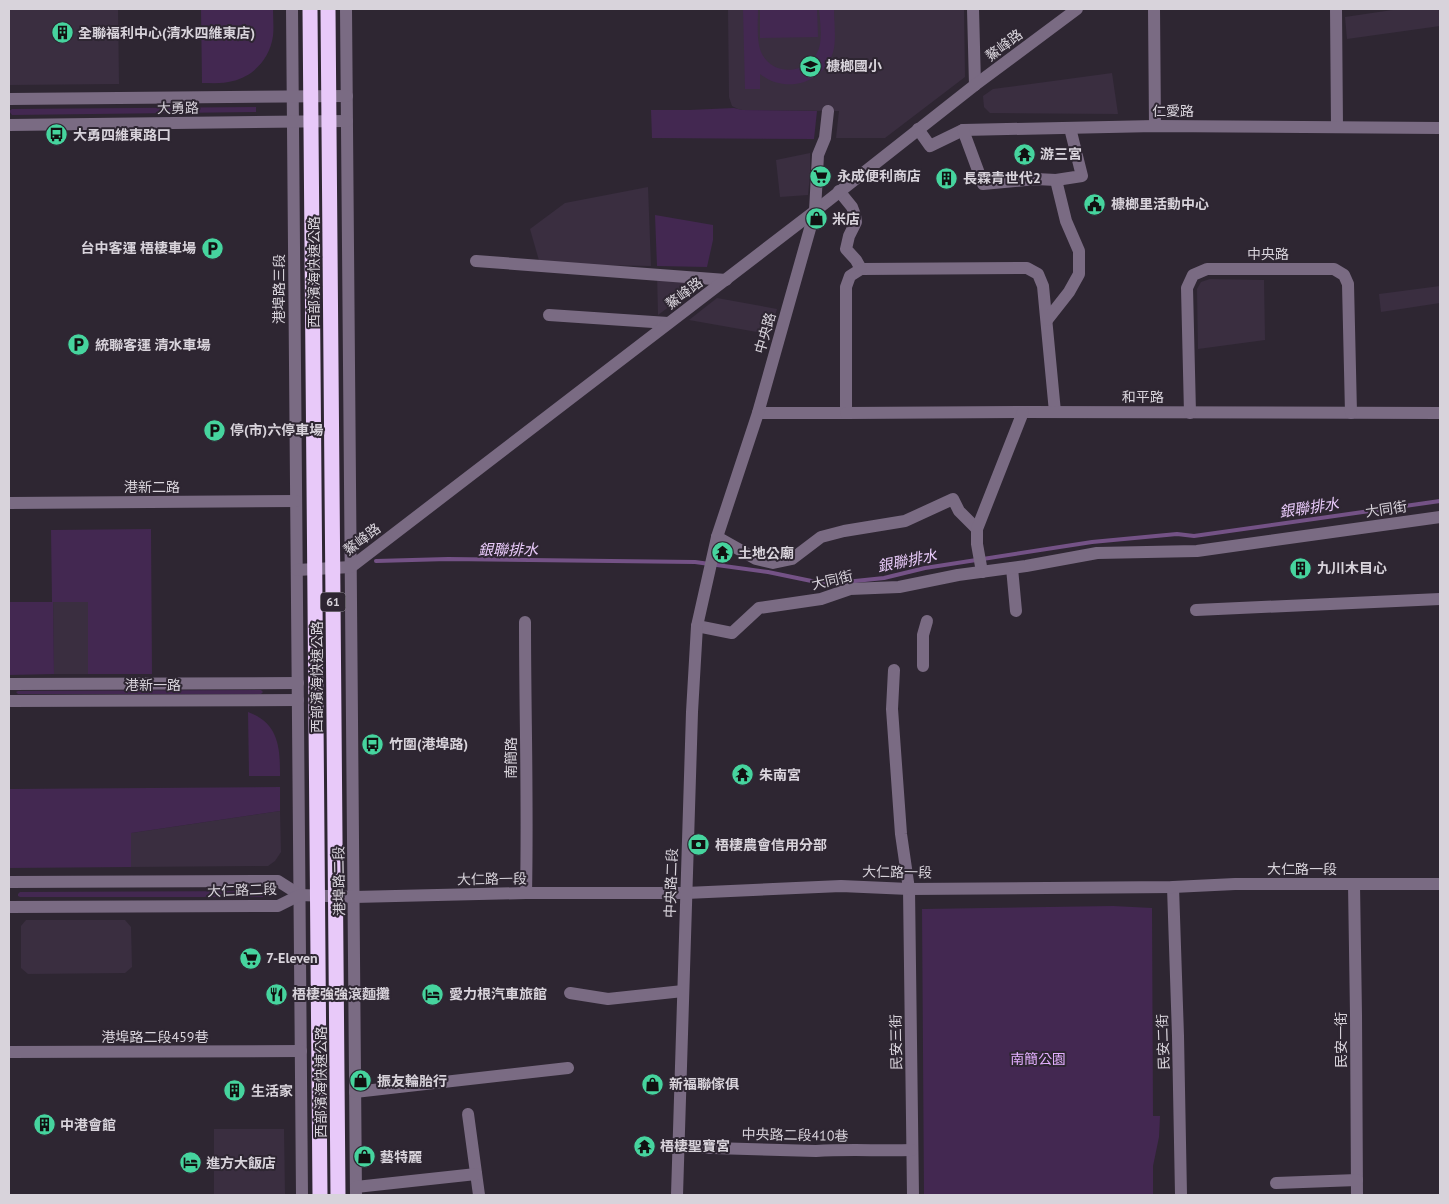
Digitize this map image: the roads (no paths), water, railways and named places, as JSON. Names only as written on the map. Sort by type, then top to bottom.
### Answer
[{"type":"highway","name":"西部濱海快速公路","points":[[310,9],[320,1195]]},
{"type":"highway","name":"西部濱海快速公路","points":[[328,9],[338,1195]]},
{"type":"street","name":"港埠路三段","points":[[292,9],[297,570]]},
{"type":"street","points":[[346,9],[351,567]]},
{"type":"street","points":[[973,9],[975,85]]},
{"type":"street","name":"鰲峰路","points":[[297,570],[351,567],[726,280],[975,85],[1077,9]]},
{"type":"street","points":[[1154,9],[1156,126]]},
{"type":"street","points":[[1336,9],[1337,126]]},
{"type":"street","name":"大勇路","points":[[9,99],[347,96]]},
{"type":"street","name":"中央路","points":[[708,574],[717,537],[758,413],[815,210],[818,155],[825,138],[828,111]]},
{"type":"street","name":"大勇路","points":[[9,125],[347,121]]},
{"type":"street","name":"仁愛路","points":[[918,129],[930,146],[963,130],[1156,126],[1440,128]]},
{"type":"street","points":[[963,130],[983,184],[1036,179],[1056,180],[1082,176],[1070,128]]},
{"type":"street","points":[[1047,320],[1069,292],[1079,274],[1079,251],[1066,221],[1056,180]]},
{"type":"street","points":[[839,191],[852,207],[856,222],[849,236],[846,250],[856,260],[861,269]]},
{"type":"street","points":[[476,261],[726,280]]},
{"type":"street","points":[[846,413],[846,287],[850,276],[861,269],[1027,268],[1038,274],[1043,286],[1055,412]]},
{"type":"street","name":"中央路","points":[[1190,413],[1187,288],[1193,274],[1207,269],[1334,270],[1344,275],[1348,284],[1351,413]]},
{"type":"street","points":[[549,315],[668,323]]},
{"type":"street","points":[[982,572],[977,544],[977,528],[1023,412]]},
{"type":"street","name":"和平路","points":[[758,413],[1440,413]]},
{"type":"street","points":[[717,537],[756,559],[773,563],[792,558],[821,537],[844,531],[905,521],[953,498],[959,511],[977,528]]},
{"type":"street","name":"港新二路","points":[[9,503],[296,501]]},
{"type":"street","name":"大同街","points":[[697,626],[732,632],[759,608],[821,599],[850,589],[899,587],[1096,553],[1198,551],[1440,517]]},
{"type":"street","name":"港埠路二段","points":[[351,567],[356,1191]]},
{"type":"street","points":[[1012,568],[1016,611]]},
{"type":"street","points":[[297,570],[302,1195]]},
{"type":"street","name":"中央路二段","points":[[677,1195],[692,712],[697,626],[708,574]]},
{"type":"street","points":[[1196,610],[1440,599]]},
{"type":"street","points":[[923,666],[923,635],[927,621]]},
{"type":"street","name":"南簡路","points":[[525,622],[526,893]]},
{"type":"street","points":[[894,670],[892,709],[901,834],[909,888]]},
{"type":"street","name":"港新一路","points":[[9,684],[298,684]]},
{"type":"street","name":"港新一路","points":[[9,701],[298,700]]},
{"type":"street","name":"大仁路二段","points":[[9,882],[278,881],[300,896]]},
{"type":"street","name":"大仁路一段","points":[[300,896],[686,893],[841,886],[909,888],[1173,887],[1235,884],[1440,884]]},
{"type":"street","name":"民安一街","points":[[1354,884],[1357,1195]]},
{"type":"street","name":"民安二街","points":[[1173,887],[1181,1195]]},
{"type":"street","name":"民安三街","points":[[909,888],[913,1195]]},
{"type":"street","name":"大仁路二段","points":[[9,907],[278,906],[300,896]]},
{"type":"street","points":[[570,993],[608,999],[683,991]]},
{"type":"street","name":"港埠路二段459巷","points":[[9,1052],[301,1051]]},
{"type":"street","points":[[355,1092],[568,1068]]},
{"type":"street","points":[[468,1114],[479,1195]]},
{"type":"street","name":"中央路二段410巷","points":[[678,1147],[816,1152],[835,1150],[912,1150]]},
{"type":"street","points":[[356,1191],[476,1174]]},
{"type":"street","points":[[1276,1183],[1357,1180]]},
{"type":"waterway","name":"銀聯排水","points":[[376,561],[448,559],[695,562],[768,572],[826,584],[884,578],[925,568],[1092,542],[1177,534],[1194,536],[1440,501]]},
{"type":"place","name":"全聯福利中心(清水四維東店)","points":[[62,33]]},
{"type":"place","name":"槺榔國小","points":[[810,66]]},
{"type":"place","name":"大勇四維東路口","points":[[57,135]]},
{"type":"place","name":"游三宮","points":[[1024,154]]},
{"type":"place","name":"永成便利商店","points":[[821,176]]},
{"type":"place","name":"長霖青世代2","points":[[947,178]]},
{"type":"place","name":"槺榔里活動中心","points":[[1095,204]]},
{"type":"place","name":"米店","points":[[816,219]]},
{"type":"place","name":"台中客運 梧棲車場","points":[[212,248]]},
{"type":"place","name":"統聯客運 清水車場","points":[[79,345]]},
{"type":"place","name":"停(市)六停車場","points":[[214,430]]},
{"type":"place","name":"土地公廟","points":[[722,553]]},
{"type":"place","name":"九川木目心","points":[[1301,568]]},
{"type":"place","name":"竹圍(港埠路)","points":[[373,744]]},
{"type":"place","name":"朱南宮","points":[[743,775]]},
{"type":"place","name":"梧棲農會信用分部","points":[[699,845]]},
{"type":"place","name":"7-Eleven","points":[[250,958]]},
{"type":"place","name":"梧棲強強滾麵攤","points":[[276,994]]},
{"type":"place","name":"愛力根汽車旅館","points":[[433,994]]},
{"type":"place","name":"振友輪胎行","points":[[361,1081]]},
{"type":"place","name":"新福聯傢俱","points":[[653,1084]]},
{"type":"place","name":"生活家","points":[[235,1091]]},
{"type":"place","name":"中港會館","points":[[44,1125]]},
{"type":"place","name":"梧棲聖寶宮","points":[[644,1146]]},
{"type":"place","name":"藝特麗","points":[[364,1157]]},
{"type":"place","name":"進方大飯店","points":[[190,1163]]},
{"type":"park label","name":"南簡公園","points":[[1038,1059]]}]
